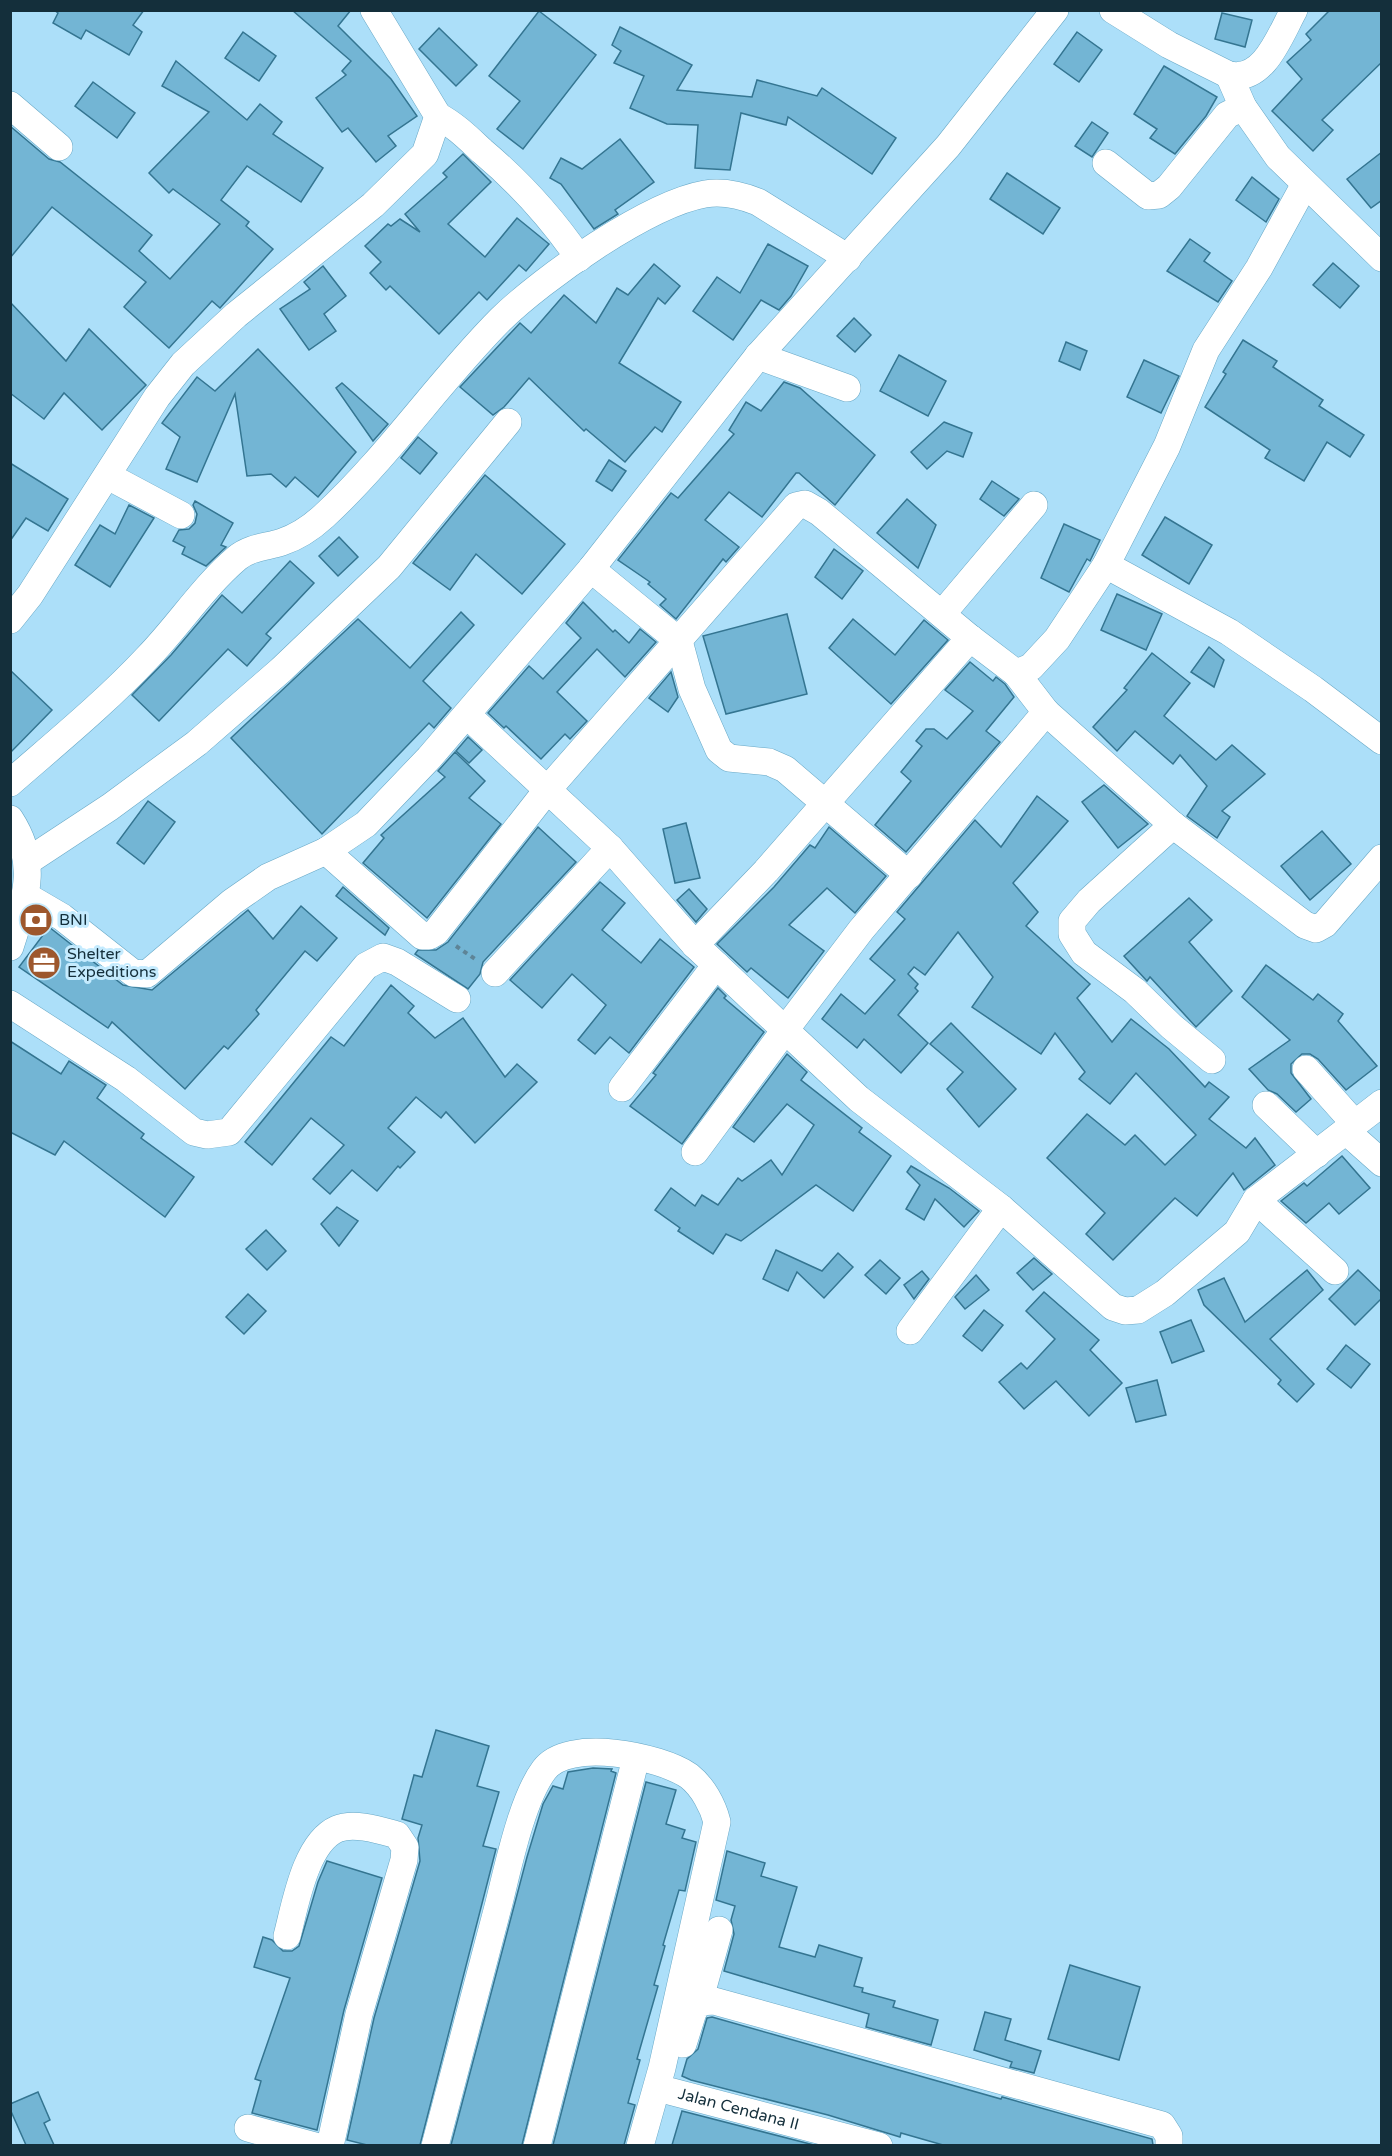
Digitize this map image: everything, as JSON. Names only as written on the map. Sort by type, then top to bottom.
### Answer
[{"type":"street","points":[[26,896],[62,917],[133,974],[141,975],[154,970],[232,902],[268,877],[326,851],[366,824],[467,715],[591,569],[758,356],[948,146],[1055,10]]},
{"type":"street","points":[[1113,10],[1169,45],[1229,75],[1240,78],[1249,74],[1267,59],[1294,10]]},
{"type":"street","points":[[379,13],[438,116],[454,124],[515,178],[552,219],[579,258]]},
{"type":"street","points":[[1229,75],[1243,107],[1278,157],[1382,258]]},
{"type":"street","points":[[10,105],[59,147]]},
{"type":"street","points":[[1106,163],[1148,196],[1159,195],[1169,187],[1227,115],[1243,107]]},
{"type":"street","points":[[10,621],[30,595],[157,397],[183,364],[236,315],[372,205],[410,169],[425,154],[438,116]]},
{"type":"street","points":[[1017,673],[1031,667],[1050,648],[1106,565],[1167,446],[1206,350],[1259,268],[1305,184]]},
{"type":"street","points":[[10,783],[148,657],[205,590],[239,556],[256,548],[283,541],[304,531],[324,516],[408,426],[450,374],[503,318],[579,258],[643,218],[707,194],[744,196],[758,202],[848,258]]},
{"type":"street","points":[[758,356],[847,388]]},
{"type":"street","points":[[28,861],[110,807],[197,743],[281,670],[389,567],[508,422]]},
{"type":"street","points":[[108,476],[181,515]]},
{"type":"street","points":[[326,851],[422,936],[429,936],[436,932],[548,789],[788,514],[796,506],[805,504],[819,512],[970,638],[1017,673],[1046,712],[1173,825],[1305,925],[1316,929],[1337,912],[1382,858]]},
{"type":"street","points":[[942,614],[1034,505]]},
{"type":"street","points":[[1106,565],[1229,632],[1313,689],[1382,741]]},
{"type":"street","points":[[591,569],[679,641],[692,689],[719,750],[729,758],[769,762],[785,769],[909,875]]},
{"type":"street","points":[[695,945],[752,887],[970,638]]},
{"type":"street","points":[[695,1152],[861,930],[1046,712]]},
{"type":"street","points":[[467,715],[610,848],[695,945],[859,1099],[1001,1209],[1113,1307],[1125,1311],[1138,1310],[1165,1293],[1237,1232],[1256,1200],[1367,1119]]},
{"type":"street","points":[[10,819],[28,861],[29,878],[26,896],[10,947]]},
{"type":"street","points":[[1173,825],[1089,902],[1072,921],[1072,934],[1084,953],[1135,991],[1171,1026],[1212,1060]]},
{"type":"street","points":[[495,973],[610,848]]},
{"type":"street","points":[[10,1004],[126,1079],[194,1132],[207,1135],[229,1132],[366,966],[383,957],[397,962],[457,999]]},
{"type":"street","points":[[622,1088],[716,965]]},
{"type":"street","points":[[1306,1069],[1367,1119],[1382,1163]]},
{"type":"street","points":[[1266,1106],[1317,1154]]},
{"type":"street","points":[[1256,1200],[1335,1270]]},
{"type":"street","points":[[910,1331],[1001,1209]]},
{"type":"street","points":[[435,2145],[515,1838],[544,1769],[561,1756],[582,1750],[636,1758],[679,1770],[692,1778],[704,1793],[717,1822],[662,2068],[640,2145]]},
{"type":"street","points":[[537,2145],[636,1758]]},
{"type":"street","points":[[287,1936],[306,1866],[326,1836],[338,1829],[350,1826],[397,1835],[405,1847],[404,1860],[360,2014],[330,2145]]},
{"type":"street","points":[[655,2145],[693,2012],[707,2002],[719,1930]]},
{"type":"street","points":[[707,2002],[1162,2125],[1169,2136],[1169,2145]]},
{"type":"street","name":"Jalan Cendana II","points":[[669,2091],[879,2145]]},
{"type":"street","points":[[248,2128],[315,2145]]},
{"type":"path","points":[[436,932],[495,973]]},
{"type":"building","points":[[54,10],[144,10],[133,25],[142,32],[129,55],[86,30],[81,39],[53,23],[58,13]]},
{"type":"building","points":[[292,10],[351,10],[338,26],[391,79],[417,116],[388,136],[396,146],[376,162],[348,128],[342,132],[316,98],[346,75],[342,71],[351,61]]},
{"type":"building","points":[[1330,10],[1382,10],[1382,62],[1322,120],[1333,130],[1313,151],[1272,111],[1302,79],[1287,62],[1311,40],[1306,34]]},
{"type":"building","points":[[539,11],[596,55],[523,149],[497,129],[520,101],[489,76]]},
{"type":"building","points":[[1222,13],[1252,20],[1245,47],[1215,39]]},
{"type":"building","points":[[620,27],[692,65],[677,90],[752,97],[757,80],[817,96],[822,88],[896,138],[872,174],[788,117],[786,125],[741,113],[730,170],[695,168],[698,125],[667,124],[630,108],[644,76],[614,63],[621,51],[612,45]]},
{"type":"building","points":[[439,28],[477,65],[456,86],[419,49]]},
{"type":"building","points":[[243,32],[276,56],[259,81],[225,58]]},
{"type":"building","points":[[1077,32],[1102,50],[1079,82],[1054,64]]},
{"type":"building","points":[[176,61],[247,120],[260,104],[282,122],[273,134],[323,168],[301,202],[247,166],[221,200],[249,222],[246,226],[273,249],[220,308],[212,301],[169,348],[124,307],[146,282],[52,207],[10,258],[10,126],[49,159],[60,162],[152,235],[139,251],[170,279],[220,224],[173,189],[169,193],[149,173],[209,112],[162,86]]},
{"type":"building","points":[[1164,66],[1217,97],[1206,116],[1175,154],[1150,138],[1157,129],[1134,114]]},
{"type":"building","points":[[93,82],[135,113],[117,138],[75,106]]},
{"type":"building","points":[[1092,122],[1108,133],[1092,157],[1075,146]]},
{"type":"building","points":[[620,139],[654,182],[615,210],[618,214],[594,229],[561,184],[550,178],[561,158],[582,169]]},
{"type":"building","points":[[1382,152],[1382,200],[1371,208],[1347,179]]},
{"type":"building","points":[[463,154],[491,182],[448,224],[485,257],[517,218],[549,244],[526,271],[519,265],[487,300],[479,292],[439,334],[390,286],[386,290],[370,273],[381,262],[365,246],[388,224],[391,226],[400,219],[420,232],[405,214],[447,177],[443,173]]},
{"type":"building","points":[[1007,173],[1060,208],[1043,234],[990,199]]},
{"type":"building","points":[[1252,177],[1279,199],[1266,222],[1236,200]]},
{"type":"building","points":[[1190,239],[1210,253],[1204,261],[1232,281],[1218,302],[1167,271]]},
{"type":"building","points":[[768,244],[808,266],[791,296],[779,310],[761,300],[733,340],[693,311],[717,277],[740,293]]},
{"type":"building","points":[[1333,263],[1359,286],[1340,308],[1313,285]]},
{"type":"building","points":[[654,264],[680,286],[665,304],[658,298],[619,363],[681,402],[662,432],[655,427],[625,462],[586,429],[584,431],[529,378],[504,407],[493,415],[460,387],[520,323],[531,333],[564,295],[596,323],[617,288],[628,295]]},
{"type":"building","points":[[323,266],[346,296],[324,314],[336,331],[309,350],[280,309],[310,289],[304,282]]},
{"type":"building","points":[[10,302],[66,361],[89,329],[146,385],[102,430],[64,393],[44,419],[10,393]]},
{"type":"building","points":[[854,318],[871,335],[855,352],[837,336]]},
{"type":"building","points":[[1243,340],[1277,361],[1273,367],[1323,400],[1319,406],[1364,435],[1350,457],[1327,442],[1304,481],[1265,458],[1270,450],[1205,407],[1226,374],[1223,372]]},
{"type":"building","points":[[1066,342],[1087,351],[1080,370],[1059,361]]},
{"type":"building","points":[[258,349],[356,452],[318,497],[295,477],[286,487],[271,474],[247,476],[235,394],[197,482],[166,469],[180,437],[162,423],[197,377],[215,391]]},
{"type":"building","points":[[899,355],[946,381],[928,416],[880,391]]},
{"type":"building","points":[[1144,360],[1179,376],[1161,413],[1127,397]]},
{"type":"building","points":[[784,382],[800,388],[875,455],[835,505],[799,473],[796,473],[762,517],[729,492],[705,520],[739,547],[726,562],[723,559],[676,619],[660,605],[666,599],[648,584],[650,582],[618,560],[671,493],[678,498],[734,434],[729,430],[746,402],[761,411]]},
{"type":"building","points":[[342,383],[388,424],[373,441],[336,388]]},
{"type":"building","points":[[944,422],[972,433],[963,457],[947,451],[927,469],[911,452]]},
{"type":"building","points":[[418,437],[437,453],[420,474],[401,458]]},
{"type":"building","points":[[609,460],[626,471],[612,491],[596,481]]},
{"type":"building","points":[[10,463],[68,499],[48,531],[26,518],[10,541]]},
{"type":"building","points":[[485,475],[565,544],[522,594],[476,554],[450,590],[413,563]]},
{"type":"building","points":[[992,481],[1019,499],[1004,516],[980,499]]},
{"type":"building","points":[[907,499],[936,525],[918,568],[877,533]]},
{"type":"building","points":[[195,501],[233,523],[221,545],[226,547],[206,566],[182,554],[185,547],[173,541],[179,530],[189,529],[195,523],[197,514],[193,505]]},
{"type":"building","points":[[129,505],[154,518],[110,587],[75,565],[100,525],[115,534]]},
{"type":"building","points":[[1165,517],[1212,545],[1189,584],[1142,555]]},
{"type":"building","points":[[1064,524],[1100,540],[1090,561],[1087,559],[1069,592],[1041,578]]},
{"type":"building","points":[[339,537],[358,557],[338,576],[319,556]]},
{"type":"building","points":[[834,549],[863,571],[842,599],[815,577]]},
{"type":"building","points":[[290,561],[314,583],[266,634],[271,638],[247,666],[228,649],[159,721],[132,695],[171,655],[222,595],[242,613]]},
{"type":"building","points":[[1117,594],[1162,614],[1146,650],[1101,630]]},
{"type":"building","points":[[583,602],[613,632],[615,630],[629,643],[640,629],[656,642],[625,677],[597,649],[557,692],[587,721],[570,739],[565,734],[541,759],[506,726],[504,728],[488,713],[529,666],[543,679],[581,638],[566,623]]},
{"type":"building","points":[[461,612],[474,625],[423,681],[451,708],[434,728],[429,723],[322,834],[231,738],[358,619],[410,668]]},
{"type":"building","points":[[787,614],[807,694],[726,714],[703,636]]},
{"type":"building","points":[[853,619],[895,655],[924,620],[948,640],[891,704],[829,648]]},
{"type":"building","points":[[1209,647],[1224,660],[1214,687],[1191,672]]},
{"type":"building","points":[[1152,653],[1190,683],[1164,716],[1216,760],[1232,745],[1265,774],[1222,811],[1230,817],[1217,838],[1187,816],[1207,786],[1180,755],[1173,764],[1135,731],[1117,751],[1093,727],[1127,690],[1124,688]]},
{"type":"building","points":[[970,662],[993,681],[996,677],[1005,684],[1014,697],[986,731],[1000,742],[906,852],[875,825],[911,781],[901,772],[922,746],[916,741],[926,729],[934,729],[947,739],[973,711],[945,690]]},
{"type":"building","points":[[10,670],[52,710],[10,753]]},
{"type":"building","points":[[671,672],[678,697],[668,712],[649,698]]},
{"type":"building","points":[[468,737],[482,750],[469,763],[456,751]]},
{"type":"building","points":[[455,752],[485,781],[469,798],[501,824],[427,918],[363,863],[384,838],[381,835],[445,777],[438,771]]},
{"type":"building","points":[[1104,785],[1148,824],[1118,848],[1082,802]]},
{"type":"building","points":[[1037,796],[1068,821],[1013,883],[1038,912],[1026,926],[1090,984],[1077,998],[1112,1042],[1131,1019],[1169,1049],[1205,1087],[1209,1082],[1229,1097],[1209,1119],[1246,1148],[1255,1138],[1275,1165],[1244,1190],[1233,1173],[1197,1216],[1175,1198],[1113,1260],[1086,1234],[1105,1213],[1047,1158],[1087,1114],[1125,1145],[1135,1135],[1165,1165],[1196,1135],[1136,1073],[1110,1104],[1079,1079],[1085,1072],[1055,1033],[1041,1054],[972,1007],[993,977],[958,932],[925,975],[914,967],[908,974],[918,984],[915,988],[918,991],[898,1015],[928,1043],[901,1073],[864,1039],[857,1048],[822,1019],[841,994],[865,1014],[895,980],[870,959],[905,919],[897,912],[975,820],[1001,847]]},
{"type":"building","points":[[148,801],[175,822],[144,864],[117,843]]},
{"type":"building","points":[[686,823],[700,878],[675,883],[663,829]]},
{"type":"building","points":[[538,827],[576,862],[483,962],[480,974],[468,989],[415,954],[418,950],[436,950],[448,942]]},
{"type":"building","points":[[829,827],[886,876],[855,913],[827,888],[789,925],[824,951],[788,998],[751,968],[747,972],[717,944],[774,887],[810,845],[815,848]]},
{"type":"building","points":[[1322,831],[1351,864],[1310,900],[1281,866]]},
{"type":"building","points":[[600,882],[625,903],[602,930],[641,963],[660,939],[694,967],[629,1053],[610,1037],[595,1054],[578,1040],[606,1005],[572,974],[542,1008],[510,980]]},
{"type":"building","points":[[343,887],[389,928],[385,935],[336,896]]},
{"type":"building","points":[[689,889],[707,909],[696,922],[677,900]]},
{"type":"building","points":[[1189,898],[1212,920],[1189,942],[1232,991],[1196,1027],[1150,977],[1147,981],[1124,956]]},
{"type":"building","points":[[301,906],[337,938],[317,961],[305,951],[256,1010],[259,1014],[228,1049],[224,1046],[185,1089],[112,1022],[108,1028],[19,967],[49,927],[123,985],[152,990],[248,910],[273,939]]},
{"type":"building","points":[[1266,965],[1313,1000],[1318,994],[1343,1014],[1338,1021],[1377,1066],[1346,1090],[1318,1059],[1310,1054],[1302,1054],[1291,1064],[1291,1073],[1311,1099],[1296,1112],[1277,1094],[1268,1090],[1249,1069],[1290,1040],[1242,997]]},
{"type":"building","points":[[391,985],[414,1006],[408,1013],[435,1038],[463,1018],[505,1077],[517,1064],[537,1082],[475,1143],[446,1112],[441,1118],[416,1097],[388,1128],[415,1152],[400,1168],[398,1166],[377,1191],[352,1170],[330,1194],[313,1179],[344,1145],[311,1118],[272,1165],[245,1142],[331,1037],[344,1046]]},
{"type":"building","points":[[718,988],[726,996],[724,998],[764,1032],[682,1144],[630,1106],[656,1075],[653,1073]]},
{"type":"building","points":[[951,1023],[1016,1089],[979,1127],[947,1089],[963,1072],[930,1044]]},
{"type":"building","points":[[10,1041],[61,1074],[69,1061],[106,1085],[97,1098],[144,1134],[141,1138],[194,1177],[165,1217],[64,1141],[55,1155],[10,1132]]},
{"type":"building","points":[[787,1054],[807,1072],[801,1080],[862,1128],[859,1132],[891,1156],[853,1211],[816,1185],[741,1241],[726,1234],[713,1254],[678,1231],[680,1228],[655,1210],[671,1188],[695,1206],[702,1195],[718,1205],[738,1178],[742,1181],[771,1160],[782,1175],[814,1125],[787,1104],[754,1142],[733,1127]]},
{"type":"building","points":[[1342,1156],[1370,1188],[1339,1214],[1329,1203],[1306,1223],[1281,1201],[1304,1183],[1307,1186]]},
{"type":"building","points":[[911,1166],[949,1188],[979,1211],[964,1227],[935,1199],[924,1220],[906,1209],[920,1185],[907,1172]]},
{"type":"building","points":[[337,1207],[358,1221],[339,1246],[321,1224]]},
{"type":"building","points":[[266,1230],[286,1251],[267,1270],[246,1249]]},
{"type":"building","points":[[776,1250],[822,1271],[838,1253],[853,1267],[824,1298],[797,1272],[788,1291],[763,1279]]},
{"type":"building","points":[[1034,1258],[1052,1274],[1033,1290],[1017,1273]]},
{"type":"building","points":[[880,1260],[900,1278],[886,1294],[865,1275]]},
{"type":"building","points":[[1307,1270],[1323,1290],[1270,1339],[1314,1384],[1297,1402],[1278,1384],[1281,1380],[1204,1305],[1198,1290],[1224,1278],[1245,1322]]},
{"type":"building","points":[[1358,1270],[1382,1293],[1382,1298],[1355,1325],[1329,1299]]},
{"type":"building","points":[[922,1271],[929,1279],[914,1299],[904,1285]]},
{"type":"building","points":[[976,1275],[989,1290],[965,1309],[955,1297]]},
{"type":"building","points":[[1044,1292],[1099,1340],[1090,1350],[1122,1383],[1089,1416],[1056,1381],[1024,1409],[999,1382],[1021,1363],[1027,1369],[1055,1339],[1026,1311]]},
{"type":"building","points":[[248,1294],[266,1311],[244,1334],[226,1317]]},
{"type":"building","points":[[984,1310],[1003,1325],[982,1351],[963,1336]]},
{"type":"building","points":[[1191,1320],[1204,1351],[1172,1363],[1160,1332]]},
{"type":"building","points":[[1346,1345],[1370,1364],[1351,1388],[1327,1369]]},
{"type":"building","points":[[1157,1380],[1166,1415],[1136,1422],[1126,1388]]},
{"type":"building","points":[[436,1730],[489,1746],[477,1786],[499,1792],[483,1846],[496,1849],[420,2145],[367,2145],[347,2140],[374,2018],[420,1861],[418,1838],[422,1825],[402,1819],[414,1775],[422,1777]]},
{"type":"building","points":[[593,1768],[612,1769],[611,1771],[616,1773],[522,2145],[451,2145],[543,1804],[553,1786],[563,1789],[568,1772]]},
{"type":"building","points":[[646,1782],[676,1790],[666,1824],[685,1830],[682,1838],[696,1842],[685,1891],[679,1890],[663,1945],[665,1946],[654,1985],[658,1986],[637,2059],[640,2060],[628,2103],[635,2105],[624,2145],[553,2145]]},
{"type":"building","points":[[727,1851],[765,1863],[761,1876],[797,1887],[779,1947],[815,1957],[819,1945],[862,1958],[854,1986],[863,1988],[862,1992],[895,2001],[893,2007],[938,2020],[931,2045],[866,2027],[869,2014],[724,1971],[734,1934],[731,1920],[735,1906],[716,1900]]},
{"type":"building","points":[[327,1861],[382,1878],[344,2010],[317,2130],[252,2113],[261,2081],[255,2079],[290,1978],[254,1967],[263,1937],[272,1940],[283,1951],[292,1951],[299,1946],[318,1882]]},
{"type":"building","points":[[1070,1965],[1140,1987],[1119,2060],[1048,2039]]},
{"type":"building","points":[[985,2012],[1011,2019],[1005,2040],[1041,2051],[1034,2073],[1010,2067],[1012,2062],[974,2050]]},
{"type":"building","points":[[712,2017],[1001,2099],[1002,2097],[1152,2139],[1153,2145],[943,2145],[901,2133],[900,2137],[828,2115],[691,2080],[682,2076],[687,2059],[698,2049],[707,2018]]},
{"type":"building","points":[[38,2092],[50,2120],[44,2123],[54,2145],[26,2145],[10,2109],[10,2104]]},
{"type":"building","points":[[682,2111],[814,2145],[672,2145]]},
{"type":"place","name":"BNI","points":[[36,920]]},
{"type":"place","name":"Shelter Expeditions","points":[[44,963]]}]
